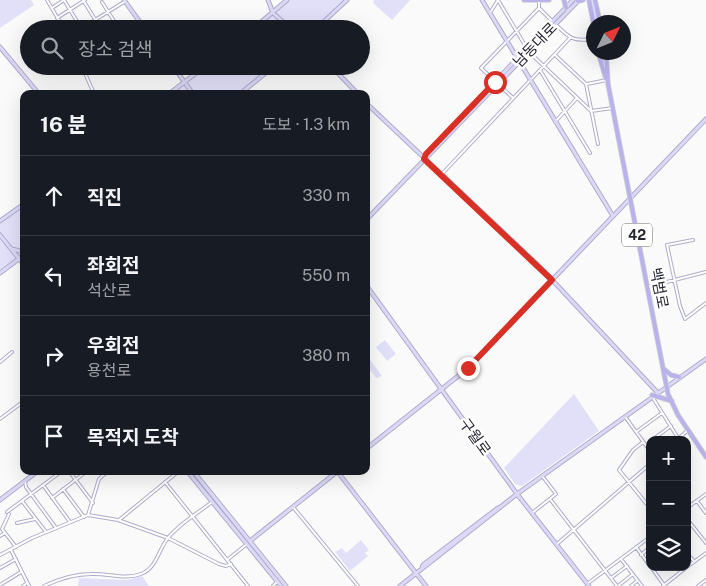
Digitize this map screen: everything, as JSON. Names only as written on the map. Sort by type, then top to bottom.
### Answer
[{"type":"main road","points":[[268,0],[273,13],[281,20]]},
{"type":"main road","points":[[264,20],[288,0]]},
{"type":"main road","points":[[326,20],[347,0]]},
{"type":"main road","points":[[482,0],[613,216]]},
{"type":"main road","points":[[524,0],[549,0]]},
{"type":"main road","points":[[564,0],[566,8]]},
{"type":"main road","points":[[554,23],[566,8],[585,0]]},
{"type":"main road","points":[[585,0],[594,15]]},
{"type":"main road","points":[[585,0],[590,15]]},
{"type":"main road","name":"남동대로","points":[[424,159],[426,154],[554,23],[585,0]]},
{"type":"main road","points":[[124,1],[138,20]]},
{"type":"main road","points":[[0,47],[20,71]]},
{"type":"main road","name":"백범로","points":[[603,60],[667,386],[672,401],[706,457]]},
{"type":"main road","name":"백범로","points":[[603,60],[607,82]]},
{"type":"main road","name":"백범로","points":[[603,60],[607,82]]},
{"type":"main road","points":[[23,75],[36,90]]},
{"type":"main road","points":[[180,75],[190,90]]},
{"type":"main road","points":[[175,90],[194,75]]},
{"type":"main road","points":[[245,90],[263,75]]},
{"type":"main road","points":[[339,75],[354,90]]},
{"type":"main road","points":[[370,107],[552,280],[657,392]]},
{"type":"main road","points":[[370,446],[468,368],[706,119]]},
{"type":"main road","points":[[370,216],[424,159]]},
{"type":"main road","points":[[0,221],[20,207]]},
{"type":"main road","points":[[0,235],[19,259],[0,273]]},
{"type":"main road","points":[[11,249],[20,252]]},
{"type":"main road","name":"구월로","points":[[370,291],[517,494],[588,585]]},
{"type":"main road","points":[[400,586],[459,542],[498,508],[542,475],[706,358]]},
{"type":"main road","points":[[663,369],[671,375],[679,377]]},
{"type":"main road","points":[[652,396],[672,401]]},
{"type":"main road","points":[[0,500],[33,475]]},
{"type":"main road","points":[[190,475],[281,586]]},
{"type":"main road","points":[[195,475],[286,586]]},
{"type":"main road","points":[[250,541],[333,475]]},
{"type":"main road","points":[[341,475],[426,586]]},
{"type":"street","points":[[47,0],[57,18],[84,0],[96,20],[124,1]]},
{"type":"street","points":[[52,8],[64,0],[77,20]]},
{"type":"street","points":[[490,14],[498,0]]},
{"type":"street","points":[[498,0],[528,50],[592,112]]},
{"type":"street","points":[[538,1],[539,8],[570,38],[577,41],[586,40]]},
{"type":"street","points":[[102,2],[113,20]]},
{"type":"street","points":[[513,99],[481,68],[539,8]]},
{"type":"street","points":[[441,175],[570,38]]},
{"type":"street","points":[[555,55],[586,84],[598,144]]},
{"type":"street","points":[[540,70],[590,153]]},
{"type":"street","points":[[86,75],[92,90]]},
{"type":"street","points":[[586,84],[607,82]]},
{"type":"street","points":[[555,122],[577,98]]},
{"type":"street","points":[[592,112],[613,108]]},
{"type":"street","points":[[693,240],[667,245],[676,280],[680,306],[685,319],[706,303]]},
{"type":"street","points":[[647,287],[706,272]]},
{"type":"street","points":[[0,362],[12,352]]},
{"type":"street","points":[[652,396],[676,436]]},
{"type":"street","points":[[0,419],[20,404]]},
{"type":"street","points":[[636,432],[662,413]]},
{"type":"street","points":[[624,416],[646,446]]},
{"type":"street","points":[[658,436],[671,426]]},
{"type":"street","points":[[681,436],[688,430]]},
{"type":"street","points":[[644,443],[633,450],[619,470],[646,503]]},
{"type":"street","points":[[557,545],[646,467]]},
{"type":"street","points":[[16,546],[2,527],[8,513],[57,475]]},
{"type":"street","points":[[72,475],[93,503]]},
{"type":"street","points":[[52,498],[82,475]]},
{"type":"street","points":[[88,515],[99,479],[104,475]]},
{"type":"street","points":[[118,520],[174,475]]},
{"type":"street","points":[[532,514],[556,494],[542,475]]},
{"type":"street","points":[[25,481],[26,487]]},
{"type":"street","points":[[165,482],[248,586]]},
{"type":"street","points":[[21,484],[26,487],[56,528]]},
{"type":"street","points":[[43,486],[70,522]]},
{"type":"street","points":[[63,489],[84,517]]},
{"type":"street","points":[[691,505],[706,494]]},
{"type":"street","points":[[550,499],[618,586],[633,574]]},
{"type":"street","points":[[22,501],[46,532]]},
{"type":"street","points":[[697,501],[706,513]]},
{"type":"street","points":[[44,586],[65,577],[92,574],[130,577],[139,575],[152,565],[168,538],[212,502]]},
{"type":"street","points":[[293,507],[358,586]]},
{"type":"street","points":[[0,555],[46,532],[88,515],[118,520],[168,538],[226,566],[230,564]]},
{"type":"street","points":[[17,523],[36,519]]},
{"type":"street","points":[[691,524],[706,543]]},
{"type":"street","points":[[0,536],[5,533]]},
{"type":"street","points":[[588,585],[646,539]]},
{"type":"street","points":[[227,560],[246,544]]},
{"type":"street","points":[[636,548],[646,561]]},
{"type":"street","points":[[11,550],[28,585],[23,586]]},
{"type":"street","points":[[641,554],[646,550]]},
{"type":"street","points":[[691,564],[706,553]]},
{"type":"street","points":[[621,558],[642,586]]},
{"type":"street","points":[[691,558],[695,561]]},
{"type":"street","points":[[0,568],[16,560]]},
{"type":"street","points":[[611,578],[626,566]]},
{"type":"street","points":[[653,571],[664,585],[682,571]]},
{"type":"street","points":[[0,585],[22,572]]},
{"type":"street","points":[[700,585],[706,580]]},
{"type":"street","points":[[631,586],[638,581]]},
{"type":"street","points":[[273,586],[277,582]]},
{"type":"shaded area","points":[[0,0],[31,0],[34,5],[0,28]]},
{"type":"shaded area","points":[[288,0],[347,0],[326,20],[264,20],[269,16],[276,16],[275,11]]},
{"type":"shaded area","points":[[374,0],[410,0],[392,20],[373,3]]},
{"type":"shaded area","points":[[194,75],[263,75],[244,90],[174,90],[180,85],[188,87],[189,79]]},
{"type":"shaded area","points":[[20,208],[20,258],[0,273],[0,222]]},
{"type":"shaded area","points":[[385,340],[396,354],[387,361],[376,347]]},
{"type":"shaded area","points":[[370,360],[382,376],[376,378],[371,371]]},
{"type":"shaded area","points":[[574,394],[599,431],[522,486],[515,484],[504,468]]},
{"type":"shaded area","points":[[361,540],[369,550],[365,553],[368,556],[350,571],[335,552],[342,548],[346,553]]},
{"type":"shaded area","points":[[142,576],[149,586],[78,586],[79,578],[127,580]]},
{"type":"route","points":[[468,368],[552,280],[424,159],[426,154],[495,82]]}]
